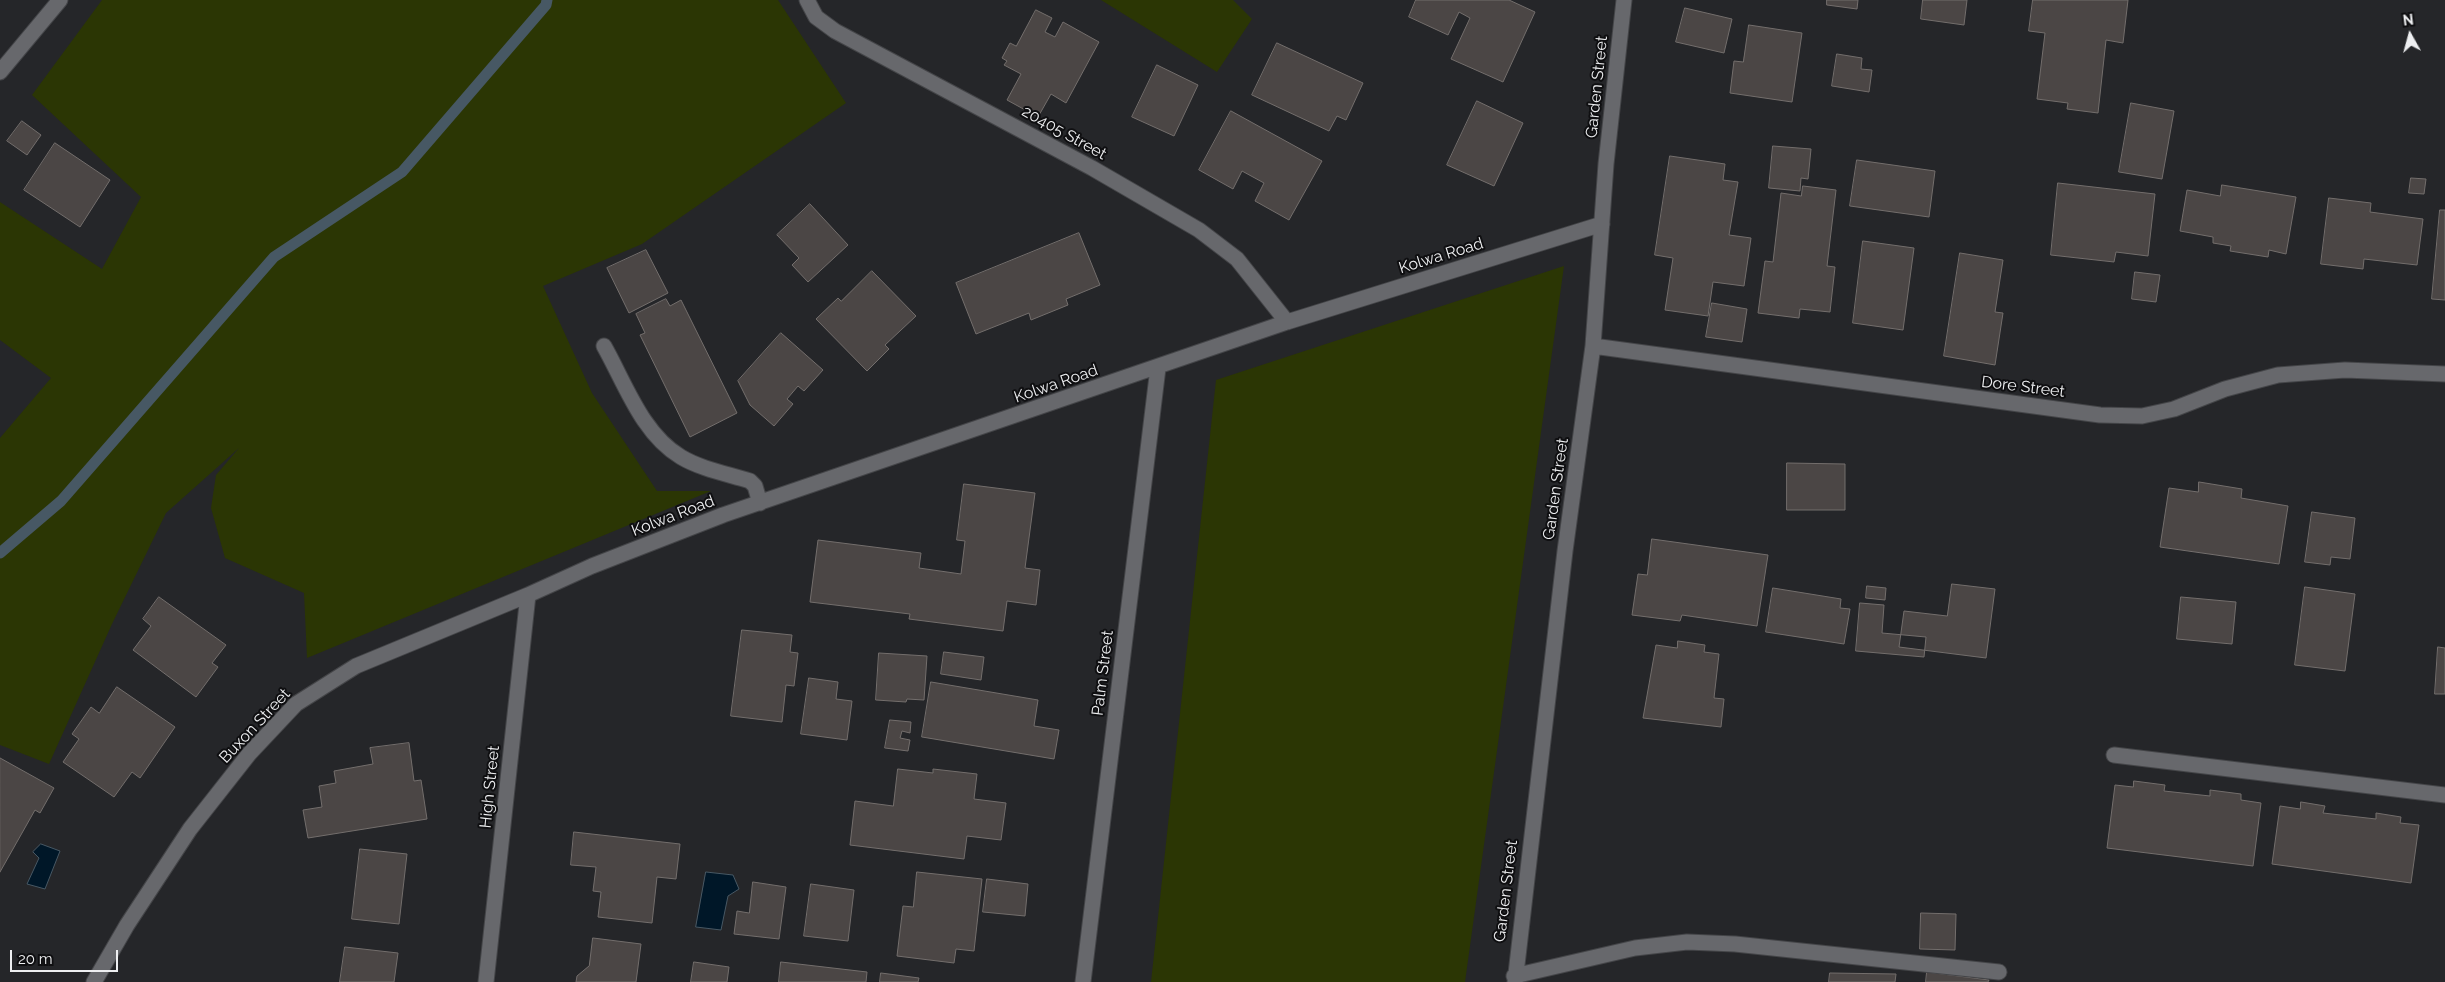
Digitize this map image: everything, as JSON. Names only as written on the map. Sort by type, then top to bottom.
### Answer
[{"type":"street","points":[[0,72],[60,0]]},
{"type":"street","name":"20405 Street","points":[[807,0],[816,17],[836,31],[1092,168],[1199,230],[1237,259],[1287,322]]},
{"type":"street","name":"Garden Street","points":[[1514,979],[1565,551],[1594,346],[1606,164],[1624,0]]},
{"type":"street","name":"Kolwa Road","points":[[528,595],[592,566],[760,503],[1158,368],[1287,322],[1602,224]]},
{"type":"street","points":[[604,346],[645,420],[658,438],[682,458],[750,481],[755,486],[760,503]]},
{"type":"street","name":"Dore Street","points":[[1594,346],[2100,415],[2142,416],[2174,409],[2225,389],[2278,375],[2345,370],[2445,374]]},
{"type":"street","name":"Palm Street","points":[[1083,982],[1158,368]]},
{"type":"street","name":"Buxon Street","points":[[94,982],[127,926],[190,829],[249,754],[296,704],[356,666],[528,595]]},
{"type":"street","name":"High Street","points":[[486,982],[528,595]]},
{"type":"street","points":[[2114,755],[2445,795]]},
{"type":"street","points":[[1514,979],[1635,948],[1687,942],[1734,944],[1999,972]]},
{"type":"green space","points":[[102,0],[778,0],[846,103],[642,244],[543,286],[592,393],[657,491],[711,491],[307,658],[304,593],[225,558],[211,508],[216,475],[239,448],[166,513],[112,624],[49,764],[0,745],[0,438],[51,378],[0,340],[0,202],[102,269],[141,197],[32,95]]},
{"type":"green space","points":[[1101,0],[1233,0],[1252,19],[1217,72]]},
{"type":"green space","points":[[1564,266],[1465,982],[1151,982],[1216,380]]},
{"type":"water","points":[[41,844],[60,851],[45,889],[27,884],[39,858],[33,852]]},
{"type":"water","points":[[706,872],[733,875],[739,889],[728,896],[721,930],[696,927]]},
{"type":"building","points":[[1416,0],[1509,0],[1535,12],[1503,82],[1451,59],[1470,18],[1459,12],[1448,35],[1409,17]]},
{"type":"building","points":[[1827,0],[1858,0],[1857,9],[1827,5]]},
{"type":"building","points":[[1923,0],[1967,0],[1964,25],[1921,19]]},
{"type":"building","points":[[2033,0],[2128,0],[2123,43],[2106,40],[2098,113],[2067,109],[2068,103],[2037,99],[2045,33],[2029,31]]},
{"type":"building","points":[[1685,8],[1732,19],[1724,53],[1676,42]]},
{"type":"building","points":[[1036,10],[1052,18],[1045,32],[1055,37],[1063,22],[1099,42],[1066,103],[1051,94],[1038,117],[1007,100],[1021,74],[1004,65],[1007,61],[1002,58],[1010,43],[1016,46]]},
{"type":"building","points":[[1749,25],[1802,33],[1792,102],[1730,93],[1734,61],[1743,62]]},
{"type":"building","points":[[1277,43],[1363,83],[1346,120],[1337,116],[1329,131],[1252,95]]},
{"type":"building","points":[[1837,54],[1862,58],[1861,69],[1872,70],[1869,92],[1832,86]]},
{"type":"building","points":[[1157,65],[1198,85],[1174,136],[1132,117]]},
{"type":"building","points":[[1477,101],[1523,123],[1494,186],[1447,165]]},
{"type":"building","points":[[2131,103],[2174,111],[2162,179],[2119,172]]},
{"type":"building","points":[[1231,111],[1322,161],[1289,220],[1255,201],[1264,183],[1242,171],[1233,189],[1199,170]]},
{"type":"building","points":[[22,121],[41,135],[27,155],[7,141]]},
{"type":"building","points":[[55,143],[110,180],[80,227],[24,190]]},
{"type":"building","points":[[1773,146],[1811,149],[1808,179],[1801,178],[1800,191],[1769,188]]},
{"type":"building","points":[[1670,156],[1725,164],[1723,180],[1738,182],[1729,235],[1751,238],[1744,286],[1713,282],[1708,316],[1665,310],[1673,258],[1655,255]]},
{"type":"building","points":[[1857,160],[1935,171],[1929,217],[1850,206]]},
{"type":"building","points":[[2411,178],[2426,179],[2424,194],[2409,193]]},
{"type":"building","points":[[2058,183],[2155,194],[2148,256],[2116,252],[2114,262],[2051,255]]},
{"type":"building","points":[[2222,185],[2296,197],[2286,254],[2269,250],[2268,257],[2230,251],[2231,246],[2213,243],[2213,237],[2180,231],[2187,190],[2220,196]]},
{"type":"building","points":[[1803,186],[1836,190],[1827,266],[1835,267],[1830,312],[1800,309],[1799,318],[1758,313],[1765,261],[1773,262],[1781,193],[1801,196]]},
{"type":"building","points":[[2329,198],[2371,203],[2370,212],[2423,219],[2417,265],[2364,259],[2363,269],[2321,264]]},
{"type":"building","points":[[810,204],[848,245],[808,282],[792,265],[799,258],[777,235]]},
{"type":"building","points":[[2440,210],[2445,210],[2445,300],[2432,299]]},
{"type":"building","points":[[1079,233],[1100,285],[1066,299],[1068,305],[1031,320],[1029,313],[976,334],[956,283]]},
{"type":"building","points":[[1863,241],[1914,248],[1903,330],[1853,323]]},
{"type":"building","points":[[646,250],[668,293],[629,313],[607,268]]},
{"type":"building","points":[[1960,253],[2003,260],[1995,312],[2003,313],[1995,365],[1944,356]]},
{"type":"building","points":[[872,271],[916,316],[885,345],[889,349],[867,371],[816,319],[838,298],[841,301]]},
{"type":"building","points":[[2135,272],[2160,275],[2156,302],[2132,299]]},
{"type":"building","points":[[666,299],[670,306],[681,300],[737,413],[690,437],[640,335],[645,333],[636,314]]},
{"type":"building","points":[[1712,303],[1747,309],[1742,342],[1706,337]]},
{"type":"building","points":[[781,333],[823,370],[804,391],[798,386],[787,399],[793,404],[774,426],[750,405],[738,381]]},
{"type":"building","points":[[1787,463],[1845,464],[1845,510],[1787,510]]},
{"type":"building","points":[[2199,482],[2242,489],[2241,498],[2288,506],[2279,564],[2160,547],[2169,488],[2198,492]]},
{"type":"building","points":[[964,484],[1035,493],[1025,568],[1040,570],[1036,605],[1007,601],[1003,631],[909,619],[910,614],[810,602],[818,540],[921,553],[919,568],[961,574],[965,541],[957,540]]},
{"type":"building","points":[[2312,512],[2355,518],[2350,559],[2331,557],[2330,565],[2305,562]]},
{"type":"building","points":[[1652,539],[1768,555],[1757,626],[1682,615],[1680,621],[1632,615],[1638,574],[1647,575]]},
{"type":"building","points":[[1952,584],[1995,589],[1986,658],[1899,647],[1904,611],[1947,616]]},
{"type":"building","points":[[1867,586],[1886,588],[1885,600],[1866,598]]},
{"type":"building","points":[[2305,587],[2355,594],[2345,671],[2295,665]]},
{"type":"building","points":[[1773,588],[1841,599],[1840,608],[1850,609],[1844,644],[1766,632]]},
{"type":"building","points":[[159,597],[226,645],[212,663],[218,667],[196,697],[133,650],[151,626],[143,619]]},
{"type":"building","points":[[2181,597],[2236,602],[2232,644],[2177,639]]},
{"type":"building","points":[[1860,603],[1884,605],[1882,633],[1926,637],[1924,657],[1856,651]]},
{"type":"building","points":[[742,630],[792,635],[790,652],[798,653],[794,686],[786,685],[782,722],[731,716]]},
{"type":"building","points":[[1678,641],[1705,645],[1704,652],[1719,654],[1714,698],[1724,699],[1721,727],[1643,718],[1656,645],[1677,648]]},
{"type":"building","points":[[2438,647],[2445,648],[2445,694],[2435,694]]},
{"type":"building","points":[[944,652],[984,657],[981,680],[941,674]]},
{"type":"building","points":[[879,653],[927,656],[924,700],[907,699],[906,702],[876,700]]},
{"type":"building","points":[[809,678],[838,682],[836,699],[852,701],[847,740],[801,734]]},
{"type":"building","points":[[931,682],[1038,700],[1034,726],[1059,730],[1054,759],[922,737]]},
{"type":"building","points":[[117,687],[175,727],[140,778],[132,772],[114,797],[63,762],[79,739],[72,734],[91,707],[99,713]]},
{"type":"building","points":[[890,720],[911,722],[910,733],[902,731],[900,738],[910,740],[908,751],[885,748]]},
{"type":"building","points":[[409,743],[414,781],[421,780],[427,819],[308,838],[303,810],[322,807],[319,786],[336,783],[334,771],[373,764],[370,748]]},
{"type":"building","points":[[0,758],[54,788],[40,813],[35,810],[0,872]]},
{"type":"building","points":[[898,769],[933,773],[933,769],[977,774],[974,799],[1006,803],[1001,840],[967,836],[964,859],[850,845],[855,801],[893,806]]},
{"type":"building","points":[[2134,781],[2165,785],[2164,791],[2210,796],[2210,790],[2241,794],[2241,800],[2261,803],[2253,866],[2107,848],[2115,785],[2133,787]]},
{"type":"building","points":[[2301,802],[2325,806],[2323,813],[2376,819],[2376,813],[2401,817],[2400,823],[2419,825],[2411,883],[2272,864],[2280,806],[2300,809]]},
{"type":"building","points":[[574,832],[680,844],[676,879],[657,877],[652,923],[598,917],[601,892],[593,891],[596,867],[571,865]]},
{"type":"building","points":[[360,849],[407,854],[399,924],[352,919]]},
{"type":"building","points":[[917,872],[982,879],[974,951],[956,949],[954,963],[897,956],[903,906],[913,907]]},
{"type":"building","points":[[987,879],[1028,884],[1025,916],[983,912]]},
{"type":"building","points":[[753,882],[786,887],[779,939],[734,934],[737,911],[749,913]]},
{"type":"building","points":[[811,884],[854,890],[848,941],[804,936]]},
{"type":"building","points":[[1921,913],[1956,914],[1955,950],[1920,949]]},
{"type":"building","points":[[593,938],[641,944],[636,982],[576,982],[577,976],[589,966]]},
{"type":"building","points":[[345,947],[398,953],[394,982],[340,982]]},
{"type":"building","points":[[694,962],[729,967],[727,982],[691,982]]},
{"type":"building","points":[[781,962],[867,972],[866,982],[779,982]]},
{"type":"building","points":[[1927,972],[1989,980],[1988,982],[1926,982]]},
{"type":"building","points":[[881,973],[919,978],[918,982],[880,982]]},
{"type":"building","points":[[1830,973],[1896,974],[1895,982],[1829,982]]},
{"type":"waterway","points":[[0,553],[61,501],[274,257],[402,172],[546,5],[547,0]]}]
